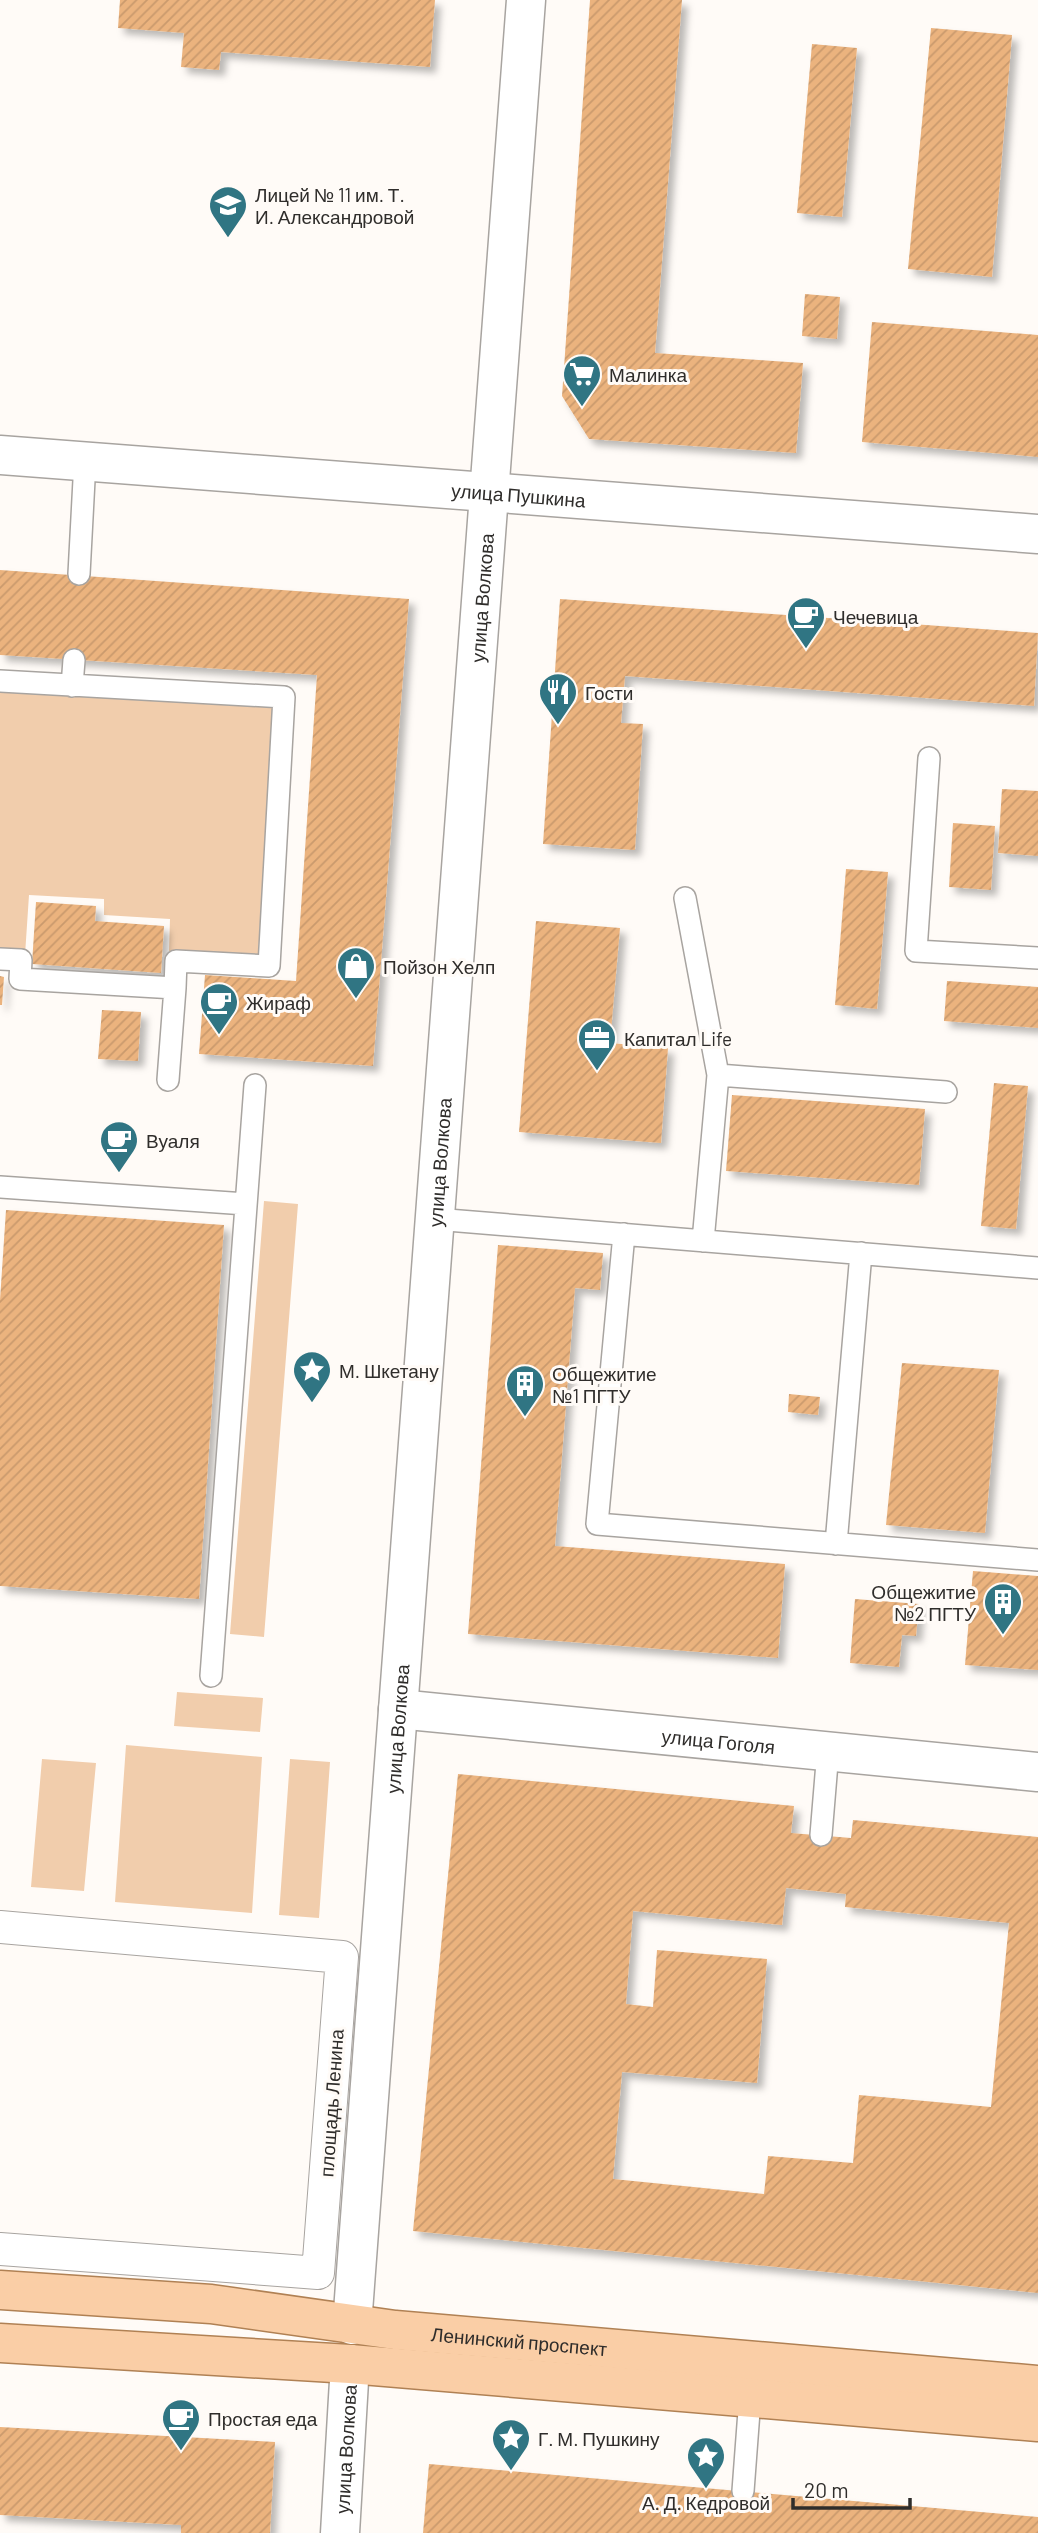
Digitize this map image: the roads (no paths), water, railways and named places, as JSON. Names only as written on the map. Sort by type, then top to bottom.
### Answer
[{"type":"main road","name":"Ленинский проспект","points":[[0,2290],[211,2304],[352,2325],[1038,2385]]},
{"type":"main road","name":"Ленинский проспект","points":[[0,2343],[350,2364],[1038,2423]]},
{"type":"street","name":"улица Волкова","points":[[352,2325],[526,0]]},
{"type":"street","name":"улица Пушкина","points":[[0,454],[1038,534]]},
{"type":"street","name":"улица Гоголя","points":[[398,1709],[1038,1772]]},
{"type":"street","name":"площадь Ленина","points":[[0,1927],[342,1957],[318,2273],[0,2249]]},
{"type":"street","name":"улица Волкова","points":[[340,2533],[350,2364]]},
{"type":"lane","points":[[79,574],[85,461]]},
{"type":"lane","points":[[72,686],[74,660]]},
{"type":"lane","points":[[0,681],[284,697],[268,966],[176,961],[168,1080]]},
{"type":"lane","points":[[929,758],[916,951],[1038,958]]},
{"type":"lane","points":[[685,898],[718,1075],[703,1241]]},
{"type":"lane","points":[[0,959],[21,960],[20,979],[175,988]]},
{"type":"lane","points":[[718,1075],[946,1092]]},
{"type":"lane","points":[[211,1676],[254,1085]]},
{"type":"lane","points":[[0,1186],[246,1204]]},
{"type":"lane","points":[[435,1219],[1038,1268]]},
{"type":"lane","points":[[624,1234],[597,1524],[1038,1560]]},
{"type":"lane","points":[[836,1544],[861,1254]]},
{"type":"lane","points":[[821,1835],[828,1751]]},
{"type":"lane","points":[[743,2491],[750,2398]]},
{"type":"place","name":"Лицей № 11 им. Т. И. Александровой","points":[[228,239]]},
{"type":"place","name":"Малинка","points":[[582,408]]},
{"type":"place","name":"Чечевица","points":[[806,650]]},
{"type":"place","name":"Гости","points":[[558,726]]},
{"type":"place","name":"Пойзон Хелп","points":[[356,1000]]},
{"type":"place","name":"Жираф","points":[[219,1036]]},
{"type":"place","name":"Капитал Life","points":[[597,1072]]},
{"type":"place","name":"Вуаля","points":[[119,1174]]},
{"type":"place","name":"М. Шкетану","points":[[312,1404]]},
{"type":"place","name":"Общежитие №1 ПГТУ","points":[[525,1418]]},
{"type":"place","name":"Общежитие №2 ПГТУ","points":[[1003,1636]]},
{"type":"place","name":"Простая еда","points":[[181,2452]]},
{"type":"place","name":"Г. М. Пушкину","points":[[511,2472]]},
{"type":"place","name":"А. Д. Кедровой","points":[[706,2490]]}]
